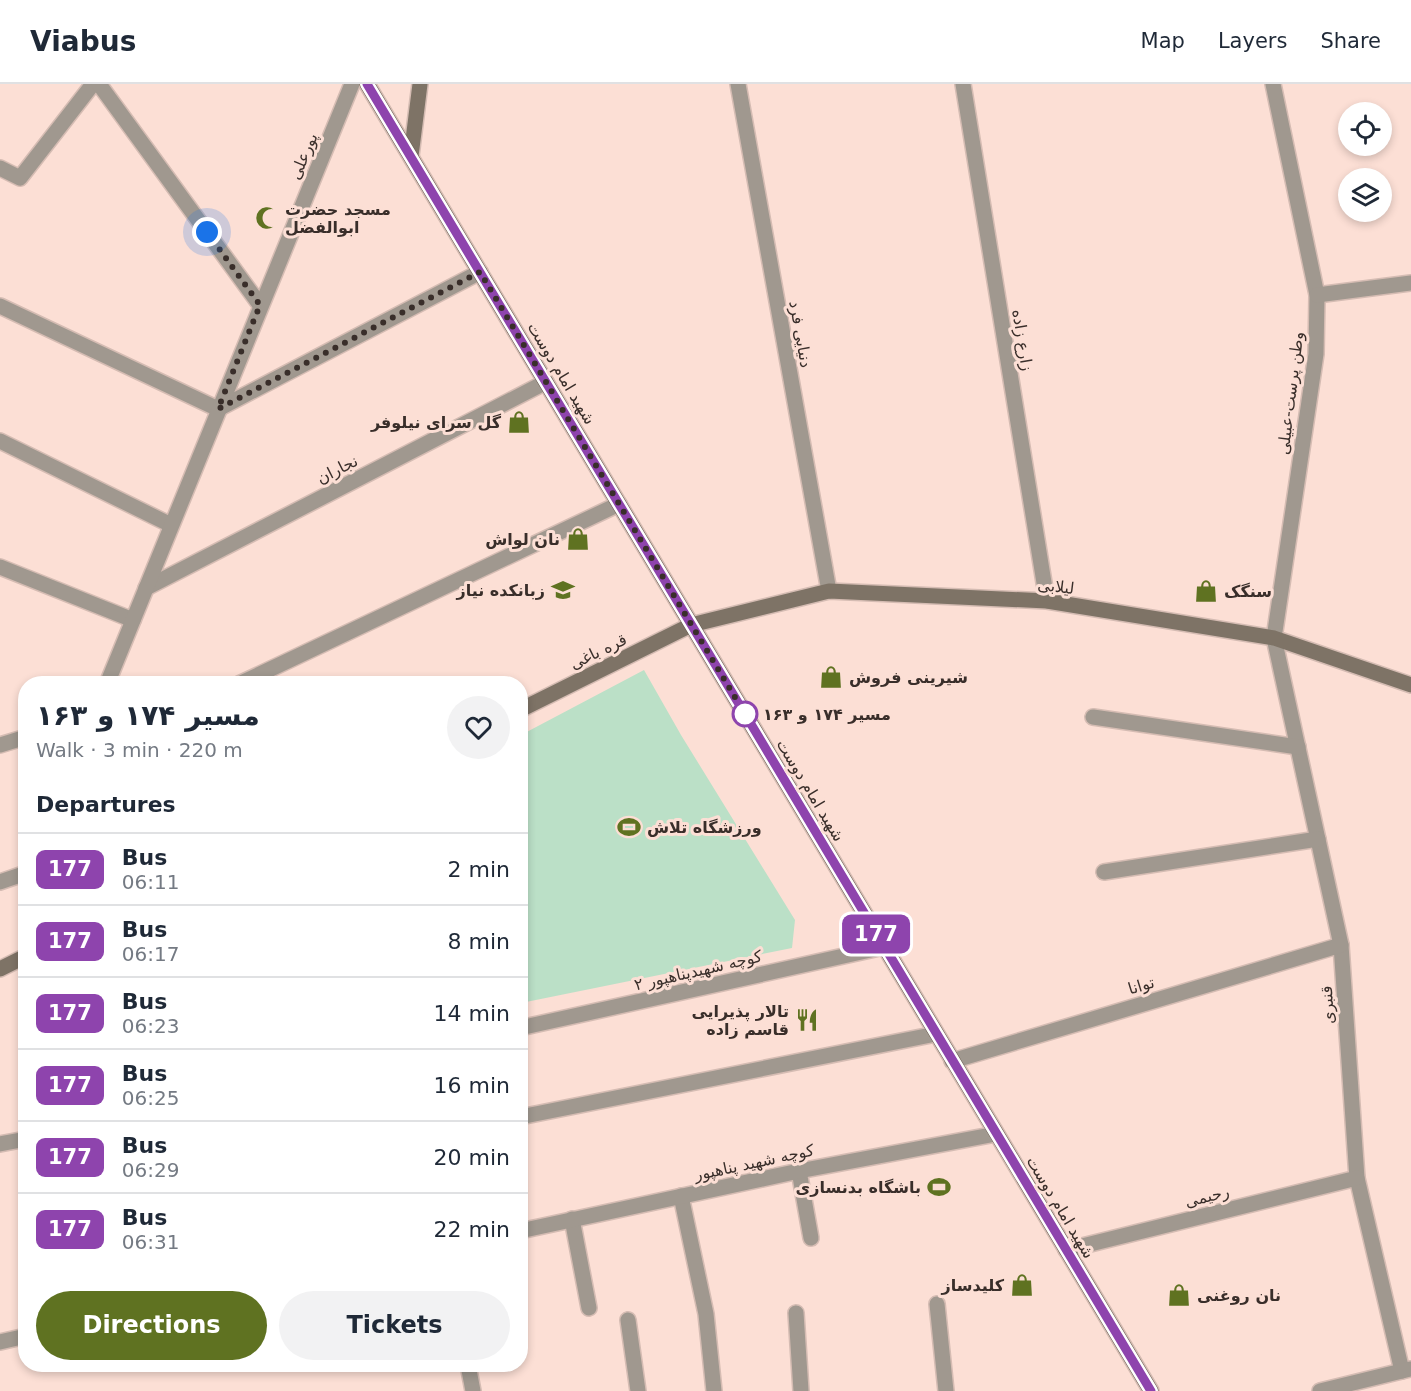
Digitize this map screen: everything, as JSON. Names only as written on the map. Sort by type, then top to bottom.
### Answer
[{"type":"main road","name":"شهید امام دوست","points":[[367,84],[1151,1391]]},
{"type":"main road","points":[[411,156],[420,84]]},
{"type":"main road","name":"لیلابی","points":[[692,625],[829,591],[1047,601],[1274,638],[1411,685]]},
{"type":"main road","name":"قره باغی","points":[[528,706],[692,625]]},
{"type":"main road","points":[[0,969],[18,960]]},
{"type":"street","points":[[0,168],[20,177],[93,84]]},
{"type":"street","points":[[99,84],[260,305]]},
{"type":"street","name":"پورعلی","points":[[110,676],[352,84]]},
{"type":"street","name":"دنیایی فرد","points":[[738,84],[829,591]]},
{"type":"street","name":"زارع زاده","points":[[963,84],[1047,601]]},
{"type":"street","name":"وطن پرست-عبیلی","points":[[1273,84],[1317,295],[1316,354],[1274,638]]},
{"type":"street","points":[[0,306],[218,409],[480,272]]},
{"type":"street","points":[[1317,295],[1411,283]]},
{"type":"street","name":"نجاران","points":[[146,588],[546,382]]},
{"type":"street","points":[[0,441],[171,525]]},
{"type":"street","points":[[256,676],[619,504]]},
{"type":"street","points":[[0,567],[133,620]]},
{"type":"street","name":"قنبری","points":[[1274,638],[1341,945],[1357,1178],[1407,1370]]},
{"type":"street","points":[[1093,717],[1298,747]]},
{"type":"street","points":[[0,745],[18,739]]},
{"type":"street","points":[[1104,872],[1318,839]]},
{"type":"street","points":[[0,882],[18,876]]},
{"type":"street","name":"توانا","points":[[952,1061],[1341,945]]},
{"type":"street","name":"۲ کوچه شهیدپناهپور","points":[[528,1026],[884,947]]},
{"type":"street","points":[[528,1115],[936,1034]]},
{"type":"street","name":"کوچه شهید پناهپور","points":[[528,1229],[799,1171],[996,1134]]},
{"type":"street","points":[[0,1144],[18,1141]]},
{"type":"street","points":[[799,1171],[811,1239]]},
{"type":"street","name":"رحیمی","points":[[1066,1250],[1357,1178]]},
{"type":"street","points":[[681,1196],[706,1314],[714,1391]]},
{"type":"street","points":[[572,1219],[589,1308]]},
{"type":"street","points":[[938,1304],[946,1391]]},
{"type":"street","points":[[796,1313],[801,1391]]},
{"type":"street","points":[[628,1320],[638,1391]]},
{"type":"street","points":[[0,1342],[18,1338]]},
{"type":"street","points":[[1320,1391],[1407,1370]]},
{"type":"street","points":[[469,1372],[473,1391]]},
{"type":"green space","name":"ورزشگاه تلاش","points":[[644,670],[681,735],[795,920],[792,948],[528,1002],[528,731]]},
{"type":"bus line","name":"177","points":[[367,84],[1151,1391]]},
{"type":"place","name":"مسجد حضرت ابوالفضل","points":[[267,218]]},
{"type":"place","name":"گل سرای نیلوفر","points":[[519,422]]},
{"type":"place","name":"نان لواش","points":[[578,539]]},
{"type":"place","name":"زبانکده نیاز","points":[[563,590]]},
{"type":"place","name":"سنگک","points":[[1206,591]]},
{"type":"place","name":"شیرینی فروش","points":[[831,677]]},
{"type":"place","name":"مسیر ۱۷۴ و ۱۶۳","points":[[745,714]]},
{"type":"place","name":"ورزشگاه تلاش","points":[[629,827]]},
{"type":"place","name":"تالار پذیرایی قاسم زاده","points":[[807,1020]]},
{"type":"place","name":"باشگاه بدنسازی","points":[[939,1187]]},
{"type":"place","name":"کلیدساز","points":[[1022,1285]]},
{"type":"place","name":"نان روغنی","points":[[1179,1295]]},
{"type":"route","points":[[207,232],[260,305],[218,409],[480,272],[745,714]]}]
